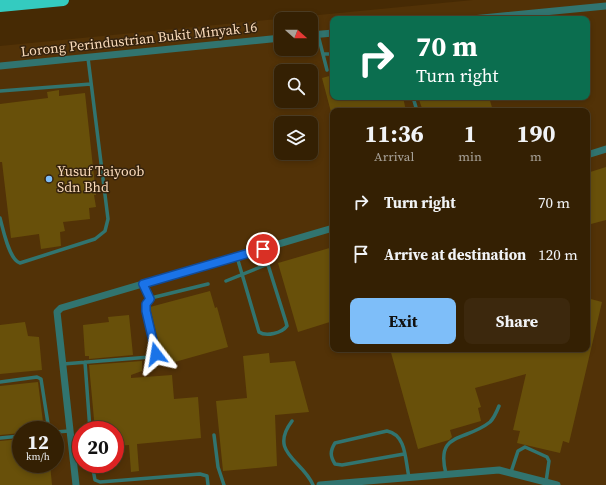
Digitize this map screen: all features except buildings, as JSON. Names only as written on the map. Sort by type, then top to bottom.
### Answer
[{"type":"highway","points":[[0,6],[63,0]]},
{"type":"street","points":[[503,16],[606,6]]},
{"type":"street","points":[[318,35],[330,33]]},
{"type":"street","name":"Lorong Perindustrian Bukit Minyak 16","points":[[0,66],[274,39]]},
{"type":"street","points":[[590,154],[606,149]]},
{"type":"street","points":[[76,485],[57,312],[61,308],[330,229]]},
{"type":"street","points":[[320,485],[499,470],[557,485]]},
{"type":"lane","points":[[318,42],[327,70]]},
{"type":"lane","points":[[323,54],[330,54]]},
{"type":"lane","points":[[0,218],[12,256],[16,262],[20,263],[95,240],[105,232],[108,219],[88,58]]},
{"type":"lane","points":[[0,91],[91,84]]},
{"type":"lane","points":[[236,256],[259,332],[267,335],[284,329],[287,326],[263,249]]},
{"type":"lane","points":[[226,281],[268,264]]},
{"type":"lane","points":[[143,284],[150,299]]},
{"type":"lane","points":[[156,354],[146,311],[146,304],[150,299],[208,284]]},
{"type":"lane","points":[[62,364],[150,357]]},
{"type":"lane","points":[[85,362],[89,421]]},
{"type":"lane","points":[[0,382],[37,377],[41,379],[48,421]]},
{"type":"lane","points":[[446,474],[443,463],[444,448],[450,442],[491,421],[499,406]]},
{"type":"lane","points":[[292,421],[284,436],[284,444],[288,455],[309,476],[313,485]]},
{"type":"lane","points":[[64,431],[69,430]]},
{"type":"lane","points":[[404,454],[342,465],[335,464],[331,456],[331,449],[334,443],[387,431],[395,432],[400,437],[404,454],[409,478]]},
{"type":"lane","points":[[214,435],[219,476],[224,485]]},
{"type":"lane","points":[[0,438],[12,437]]},
{"type":"lane","points":[[510,473],[518,451],[525,447],[547,457],[549,466],[546,482]]},
{"type":"lane","points":[[94,473],[95,480],[100,482],[200,474],[207,476],[208,485]]},
{"type":"shaded area","points":[[473,0],[606,0],[606,485],[0,485],[0,46],[274,19],[274,56],[318,56],[318,15]]},
{"type":"place","name":"Yusuf Taiyoob Sdn Bhd","points":[[49,179]]},
{"type":"route","points":[[156,354],[146,311],[146,304],[150,299],[143,284],[263,249]]}]
